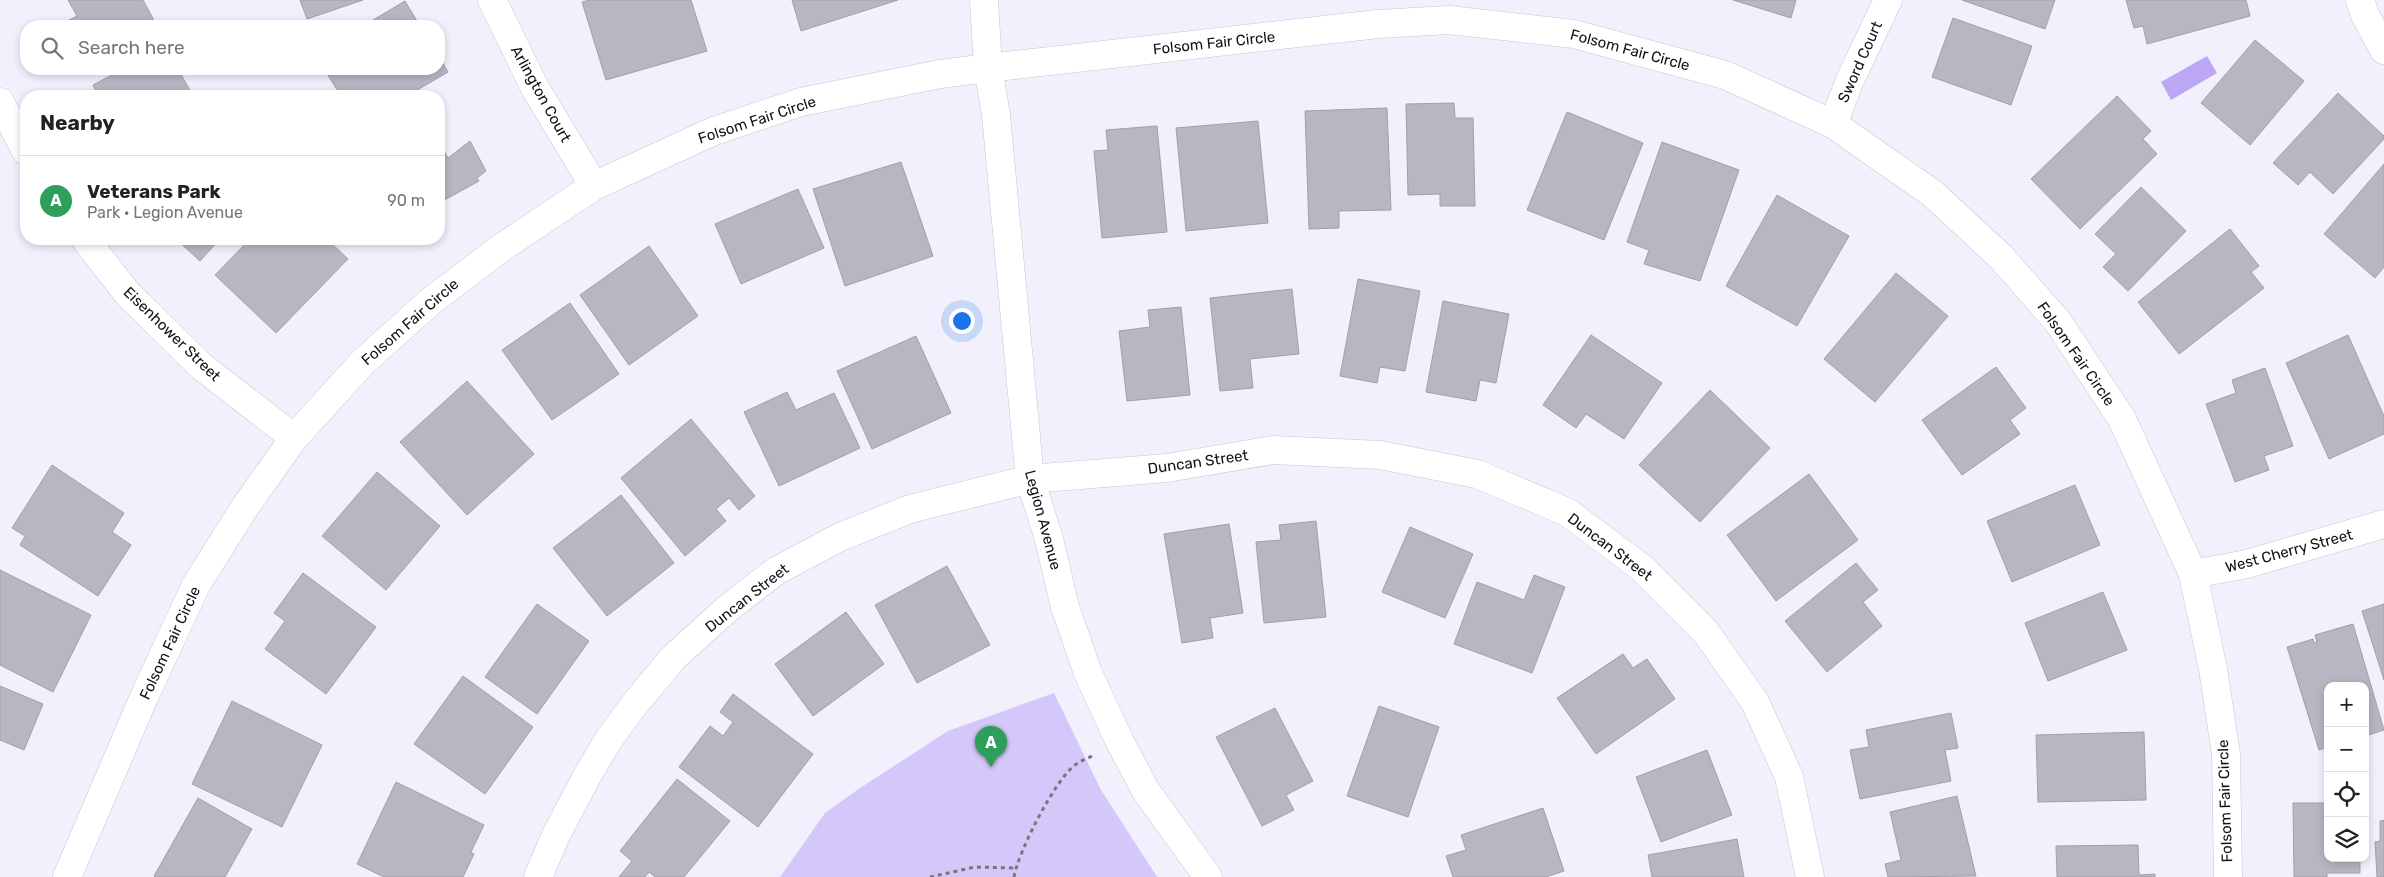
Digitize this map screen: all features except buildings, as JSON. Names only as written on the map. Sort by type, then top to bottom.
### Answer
[{"type":"street","name":"Arlington Court","points":[[492,0],[534,88],[594,186]]},
{"type":"street","name":"Legion Avenue","points":[[984,0],[988,68],[996,115],[1030,479],[1049,539],[1065,607],[1088,673],[1118,740],[1146,791],[1208,877]]},
{"type":"street","name":"Sword Court","points":[[1833,124],[1850,80],[1888,0]]},
{"type":"street","points":[[2360,0],[2365,15],[2384,50]]},
{"type":"street","name":"Folsom Fair Circle","points":[[67,877],[144,697],[196,585],[244,507],[294,438],[363,362],[430,301],[501,248],[594,186],[714,131],[801,102],[940,74],[1378,24],[1448,10],[1583,36],[1725,75],[1833,124],[1933,194],[2001,257],[2058,322],[2122,419],[2193,574],[2213,669],[2226,754],[2228,877]]},
{"type":"street","points":[[2,112],[20,141]]},
{"type":"street","name":"Eisenhower Street","points":[[90,245],[126,292],[201,366],[294,438]]},
{"type":"street","name":"Duncan Street","points":[[538,877],[578,793],[609,739],[673,658],[727,609],[776,571],[840,537],[910,509],[1030,479],[1167,468],[1273,450],[1380,455],[1477,474],[1567,512],[1643,569],[1705,631],[1755,702],[1789,777],[1810,877]]},
{"type":"street","name":"West Cherry Street","points":[[2193,574],[2247,564],[2384,524]]},
{"type":"path","points":[[1014,877],[1015,868],[1037,819],[1057,787],[1074,766],[1118,740]]},
{"type":"path","points":[[930,877],[975,867],[1015,868]]},
{"type":"shaded area","points":[[2207,56],[2217,73],[2171,100],[2161,82]]},
{"type":"shaded area","points":[[1054,693],[1101,790],[1157,877],[780,877],[825,813],[860,788],[948,731]]},
{"type":"place","name":"Veterans Park","points":[[991,767]]}]
